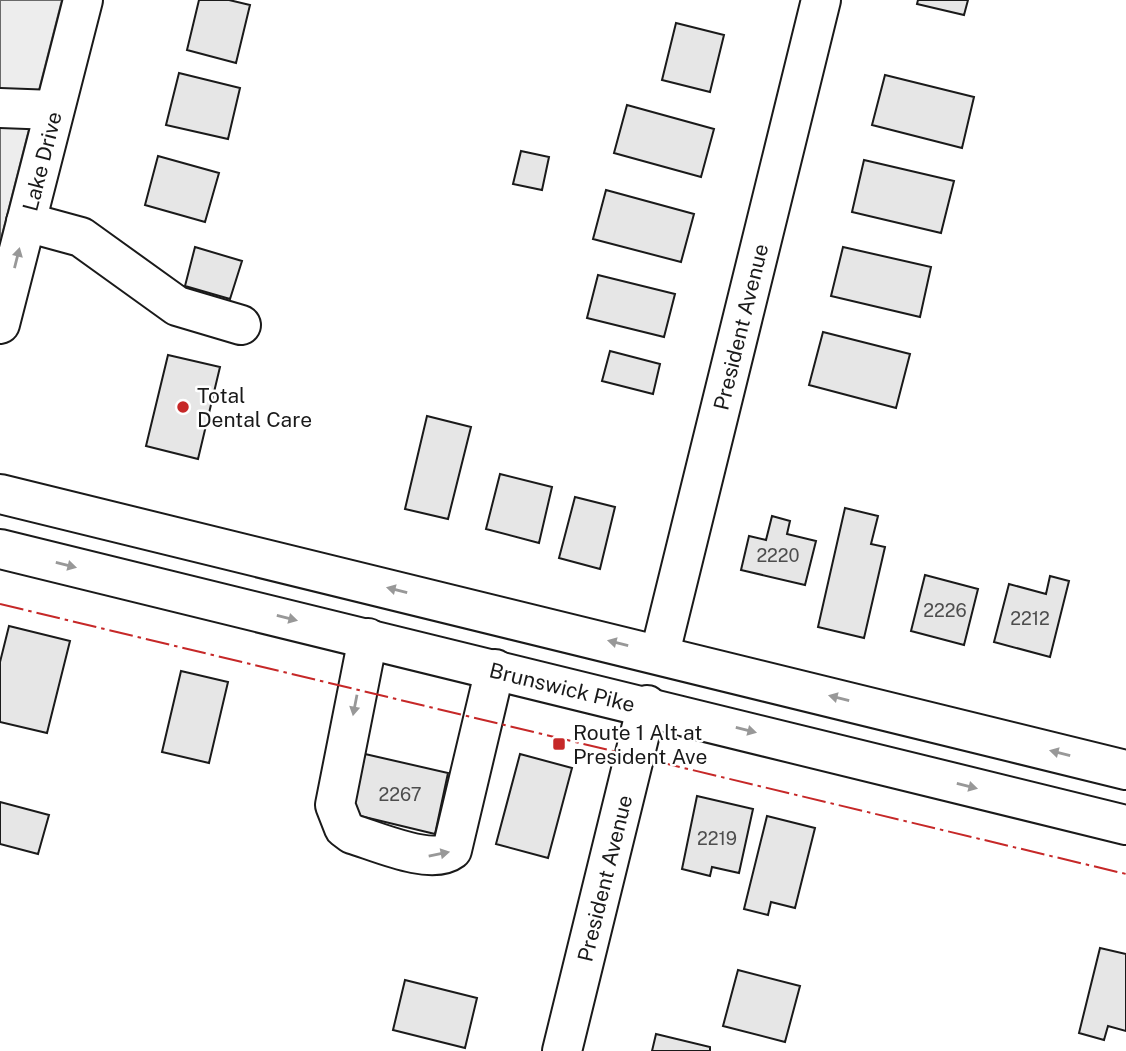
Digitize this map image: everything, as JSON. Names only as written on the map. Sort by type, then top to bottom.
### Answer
[{"type":"main road","name":"Lake Drive","points":[[0,324],[83,0]]},
{"type":"main road","name":"President Avenue","points":[[660,653],[821,0]]},
{"type":"main road","points":[[0,108],[54,110]]},
{"type":"main road","points":[[26,222],[81,237],[177,306],[241,325]]},
{"type":"main road","points":[[0,494],[660,653],[1126,770]]},
{"type":"main road","name":"Brunswick Pike","points":[[0,549],[647,705],[1126,825]]},
{"type":"main road","points":[[368,638],[335,805],[344,828],[352,834],[424,856],[438,856],[452,850],[495,669]]},
{"type":"main road","name":"President Avenue","points":[[562,1051],[647,705]]},
{"type":"shaded area","points":[[0,0],[62,0],[0,243]]},
{"type":"building","points":[[199,0],[229,0],[250,5],[236,63],[187,50]]},
{"type":"building","points":[[918,0],[968,0],[964,15],[917,4]]},
{"type":"building","points":[[676,23],[724,35],[710,92],[662,80]]},
{"type":"building","points":[[179,73],[240,88],[228,139],[166,125]]},
{"type":"building","points":[[885,75],[974,97],[962,148],[872,125]]},
{"type":"building","points":[[627,105],[714,129],[701,177],[614,153]]},
{"type":"building","points":[[521,151],[549,157],[542,190],[513,184]]},
{"type":"building","points":[[158,156],[219,173],[205,222],[145,205]]},
{"type":"building","points":[[864,160],[954,181],[941,233],[852,212]]},
{"type":"building","points":[[606,190],[694,214],[681,262],[593,239]]},
{"type":"building","points":[[195,247],[242,261],[230,299],[185,286]]},
{"type":"building","points":[[843,247],[931,267],[920,317],[831,296]]},
{"type":"building","points":[[598,275],[675,294],[664,337],[587,318]]},
{"type":"building","points":[[823,332],[910,354],[896,408],[809,385]]},
{"type":"building","points":[[610,351],[660,364],[653,394],[602,381]]},
{"type":"building","name":"Total Dental Care","points":[[168,355],[220,367],[198,459],[146,446]]},
{"type":"building","points":[[427,416],[471,427],[448,519],[405,509]]},
{"type":"building","points":[[500,474],[552,487],[539,543],[486,529]]},
{"type":"building","points":[[575,497],[615,507],[600,569],[559,558]]},
{"type":"building","points":[[845,508],[878,516],[871,544],[885,547],[864,638],[818,627]]},
{"type":"building","points":[[772,516],[790,521],[787,534],[816,541],[805,585],[741,570],[749,536],[766,540]]},
{"type":"building","points":[[925,575],[978,589],[964,645],[911,631]]},
{"type":"building","points":[[1050,576],[1069,581],[1050,657],[994,642],[1009,584],[1046,594]]},
{"type":"building","points":[[9,626],[70,641],[47,733],[0,722],[0,662]]},
{"type":"building","points":[[181,671],[228,682],[209,763],[162,752]]},
{"type":"building","points":[[365,754],[448,773],[435,834],[352,814]]},
{"type":"building","points":[[520,754],[572,768],[548,858],[496,844]]},
{"type":"building","points":[[697,796],[753,809],[739,873],[712,867],[710,876],[682,869]]},
{"type":"building","points":[[0,802],[49,815],[38,854],[0,844]]},
{"type":"building","points":[[767,816],[815,828],[795,908],[771,902],[768,915],[744,909]]},
{"type":"building","points":[[1100,948],[1126,954],[1126,1031],[1108,1026],[1104,1040],[1079,1033]]},
{"type":"building","points":[[738,970],[800,986],[785,1042],[723,1026]]},
{"type":"building","points":[[405,980],[477,998],[465,1048],[393,1030]]},
{"type":"building","points":[[656,1034],[710,1047],[710,1051],[652,1051]]},
{"type":"power","points":[[0,604],[1126,874]]},
{"type":"place","name":"Total Dental Care","points":[[183,407]]},
{"type":"place","name":"Route 1 Alt at President Ave","points":[[559,744]]}]
